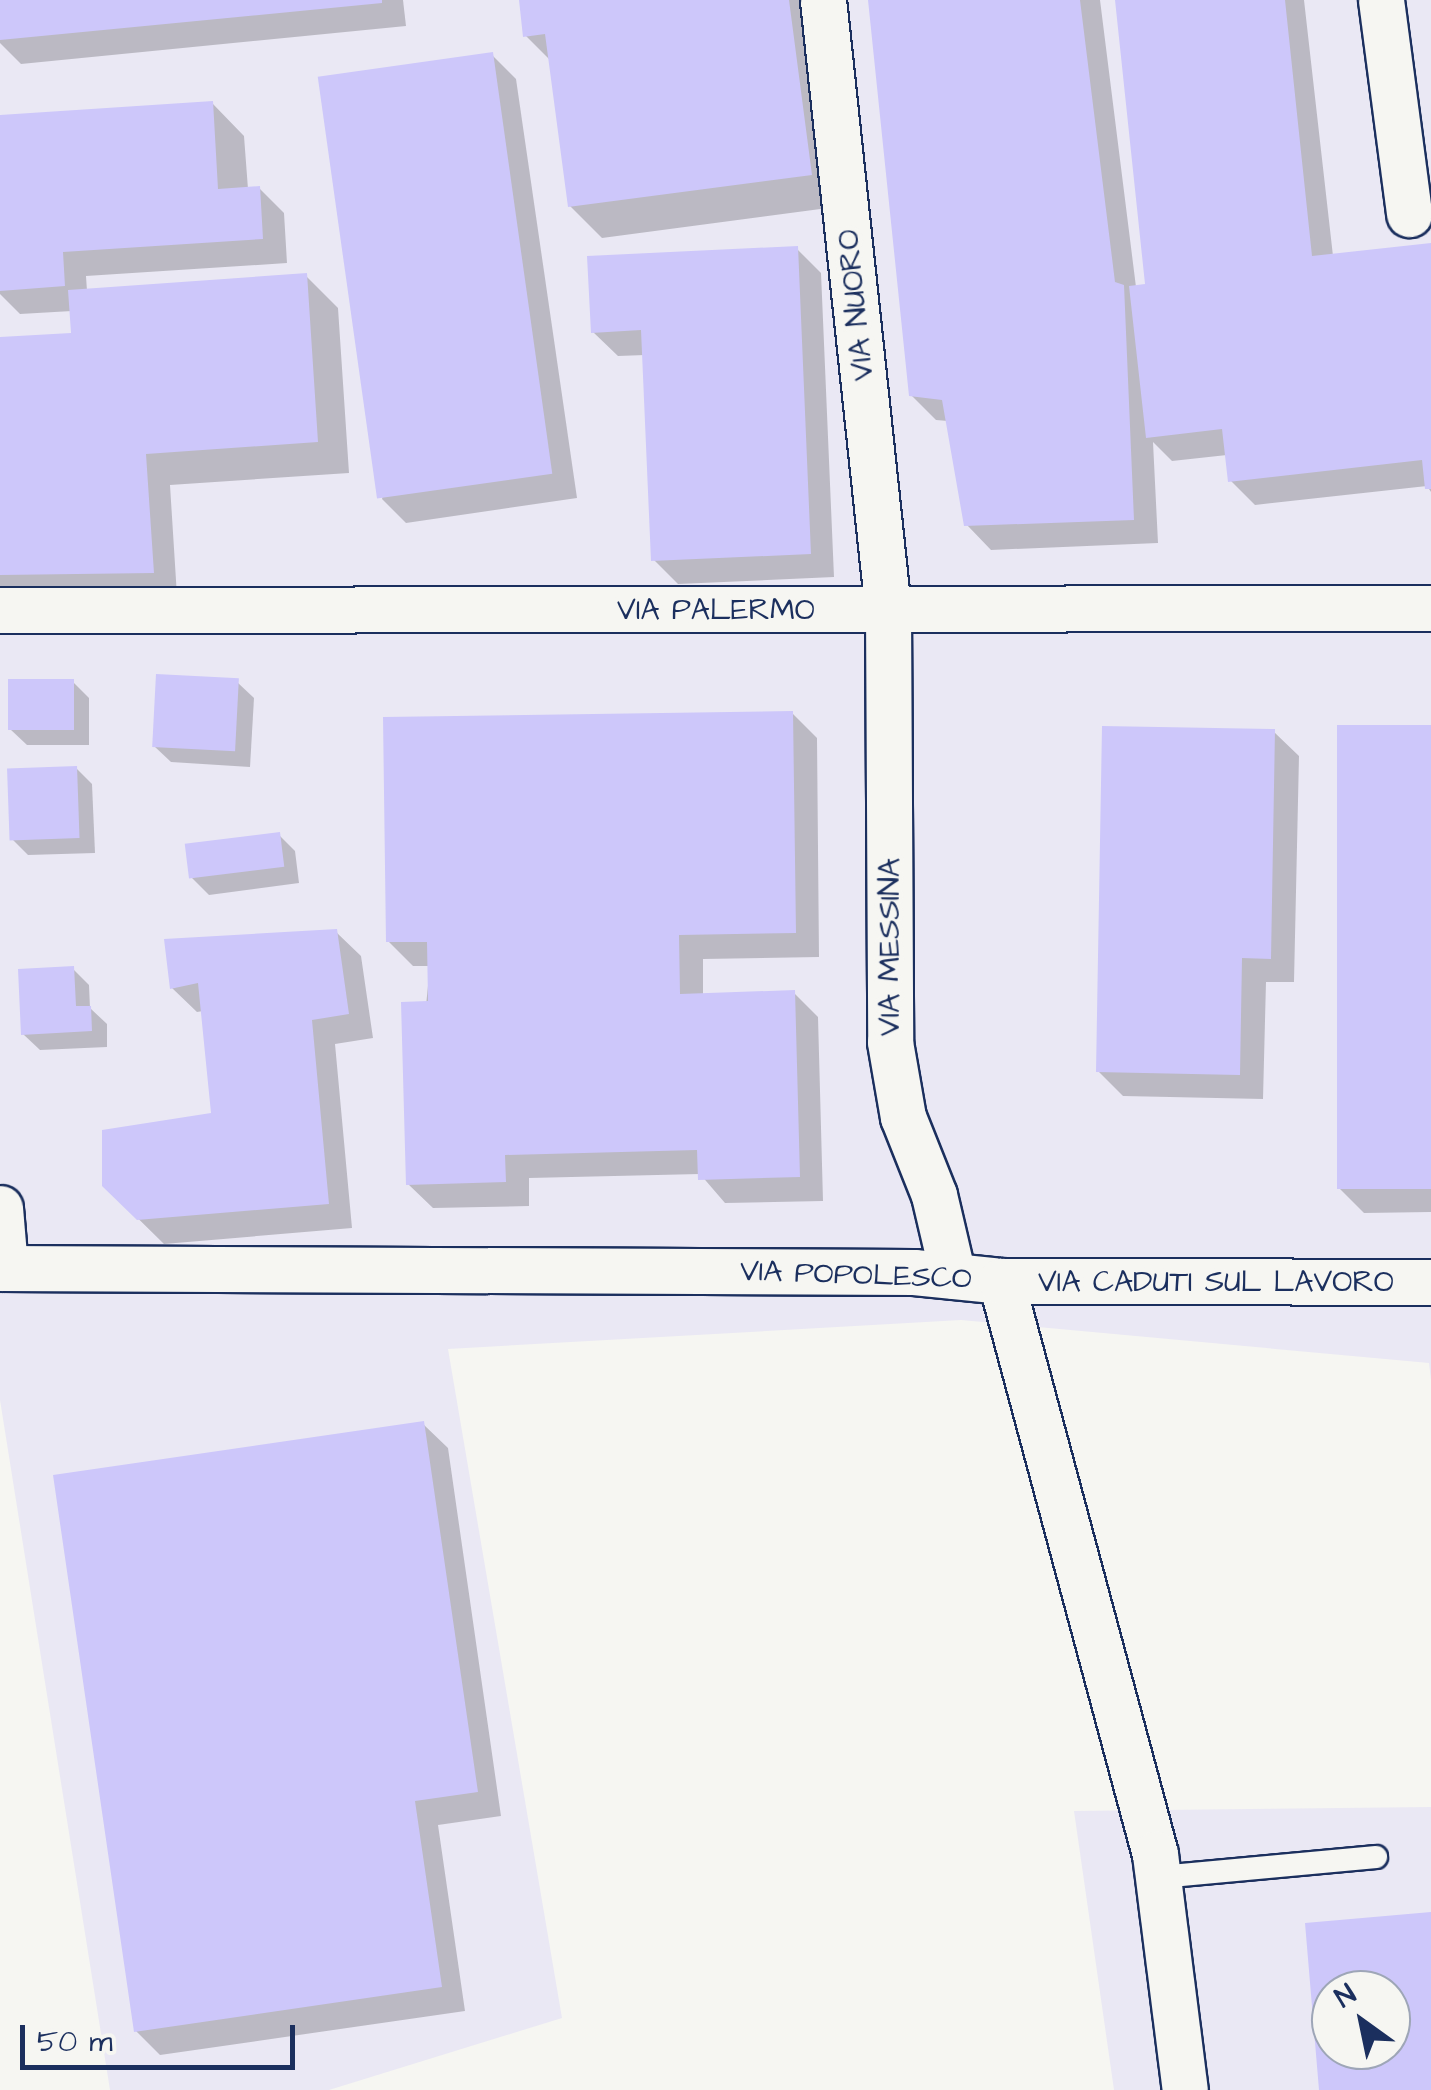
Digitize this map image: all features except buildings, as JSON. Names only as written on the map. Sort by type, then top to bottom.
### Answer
[{"type":"street","name":"VIA NUORO","points":[[823,0],[888,610]]},
{"type":"street","points":[[1380,0],[1409,214]]},
{"type":"street","name":"VIA PALERMO","points":[[0,610],[1431,608]]},
{"type":"street","name":"VIA MESSINA","points":[[888,610],[890,1042],[903,1117],[934,1195],[954,1276]]},
{"type":"street","points":[[0,1208],[2,1268]]},
{"type":"street","name":"VIA POPOLESCO","points":[[2,1268],[954,1276],[1001,1281],[1160,1877],[1185,2090]]},
{"type":"street","name":"VIA CADUTI SUL LAVORO","points":[[1001,1281],[1431,1282]]},
{"type":"lane","points":[[1160,1877],[1376,1857]]},
{"type":"shaded area","points":[[0,0],[1431,0],[1431,1380],[1429,1363],[961,1320],[448,1349],[562,2018],[329,2090],[110,2090],[0,1400]]},
{"type":"shaded area","points":[[1431,1807],[1431,2090],[1114,2090],[1074,1811]]}]
